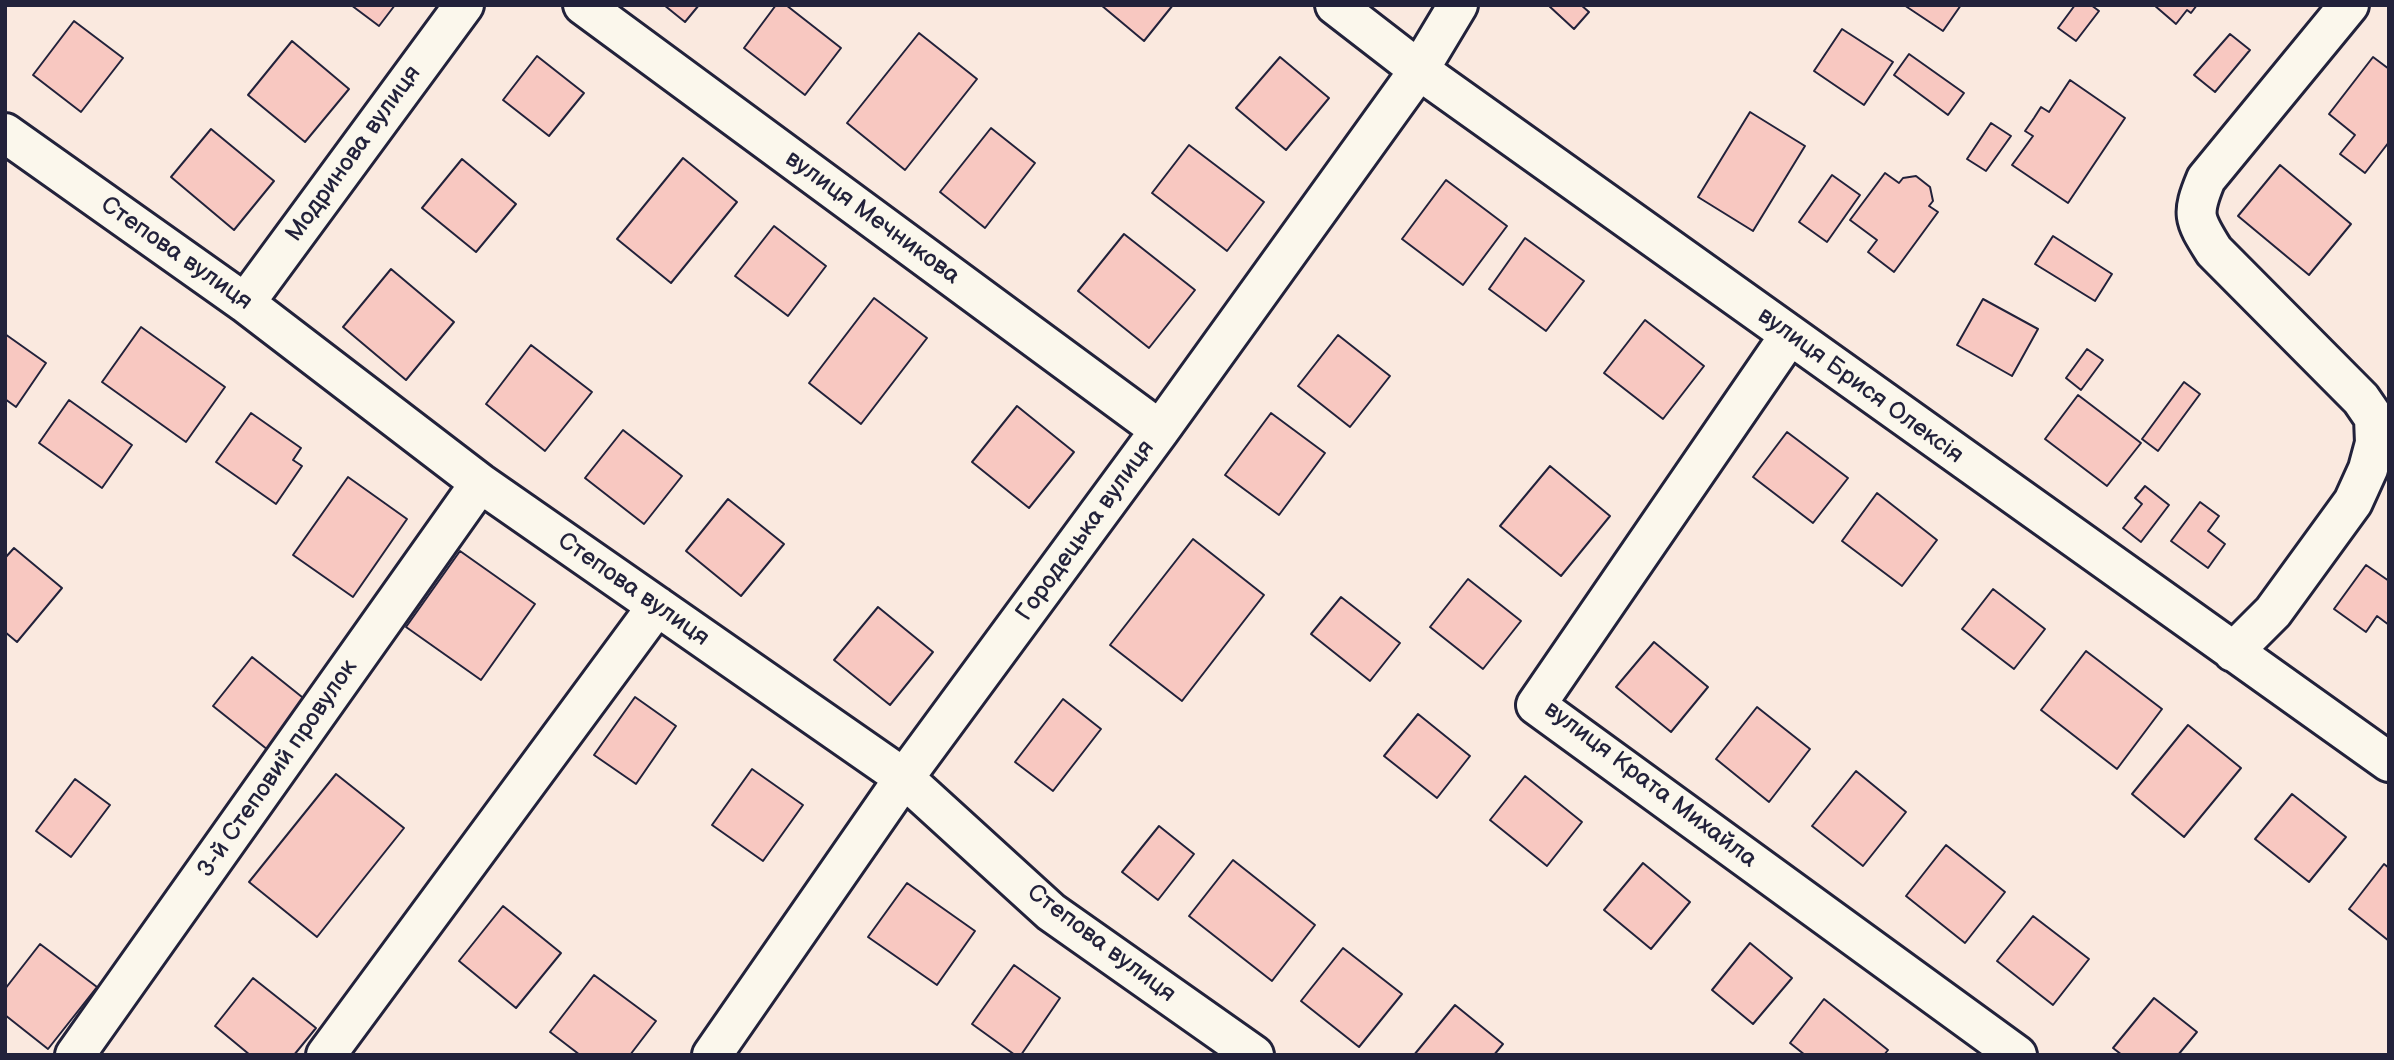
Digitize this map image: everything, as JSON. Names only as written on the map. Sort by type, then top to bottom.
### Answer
[{"type":"street","name":"Модринова вулиця","points":[[245,303],[464,5]]},
{"type":"street","name":"вулиця Мечникова","points":[[583,5],[1160,430]]},
{"type":"street","name":"вулиця Брися Олексія","points":[[1335,5],[1419,70],[2389,762]]},
{"type":"street","name":"Городецька вулиця","points":[[712,1055],[904,778],[1160,430],[1419,70],[1458,5]]},
{"type":"street","points":[[2233,652],[2273,612],[2353,502],[2368,469],[2381,411],[2361,399],[2214,251],[2199,227],[2196,204],[2206,179],[2349,5]]},
{"type":"street","name":"Степова вулиця","points":[[5,133],[245,303],[480,483],[904,778],[1051,912],[1254,1055]]},
{"type":"street","name":"вулиця Крата Михайла","points":[[1789,335],[1536,705],[2017,1055]]},
{"type":"street","name":"3-й Степовий провулок","points":[[75,1055],[480,483]]},
{"type":"street","points":[[326,1055],[657,606]]},
{"type":"building","points":[[351,5],[395,5],[379,26]]},
{"type":"building","points":[[664,5],[699,5],[685,22]]},
{"type":"building","points":[[776,5],[786,5],[841,48],[805,95],[744,48]]},
{"type":"building","points":[[1101,5],[1173,5],[1144,41]]},
{"type":"building","points":[[1548,5],[1581,5],[1589,12],[1574,29]]},
{"type":"building","points":[[1904,5],[1961,5],[1943,31]]},
{"type":"building","points":[[2075,5],[2091,5],[2099,11],[2076,41],[2058,28]]},
{"type":"building","points":[[2154,5],[2197,5],[2191,13],[2187,10],[2176,24]]},
{"type":"building","points":[[74,21],[123,58],[81,112],[33,75]]},
{"type":"building","points":[[1842,29],[1893,62],[1864,105],[1814,71]]},
{"type":"building","points":[[919,33],[977,79],[905,170],[847,123]]},
{"type":"building","points":[[2230,34],[2250,50],[2215,92],[2194,75]]},
{"type":"building","points":[[292,41],[349,89],[305,142],[248,95]]},
{"type":"building","points":[[1909,54],[1964,93],[1948,115],[1894,75]]},
{"type":"building","points":[[537,56],[584,93],[549,136],[503,100]]},
{"type":"building","points":[[1280,57],[1329,98],[1286,150],[1236,108]]},
{"type":"building","points":[[2373,57],[2389,69],[2389,142],[2365,173],[2340,154],[2355,135],[2329,114]]},
{"type":"building","points":[[2070,80],[2125,118],[2068,203],[2012,165],[2033,136],[2025,131],[2041,107],[2049,112]]},
{"type":"building","points":[[1750,112],[1805,146],[1753,231],[1698,197]]},
{"type":"building","points":[[1991,123],[2011,136],[1986,171],[1967,159]]},
{"type":"building","points":[[991,128],[1035,163],[985,228],[940,192]]},
{"type":"building","points":[[211,129],[274,181],[234,230],[171,177]]},
{"type":"building","points":[[1189,145],[1264,202],[1227,251],[1152,193]]},
{"type":"building","points":[[683,158],[737,202],[671,283],[617,239]]},
{"type":"building","points":[[462,159],[516,204],[476,252],[422,208]]},
{"type":"building","points":[[2280,165],[2351,224],[2309,275],[2238,216]]},
{"type":"building","points":[[1885,173],[1899,183],[1903,178],[1916,176],[1930,187],[1933,201],[1929,206],[1938,212],[1894,272],[1868,252],[1877,240],[1850,220]]},
{"type":"building","points":[[1832,175],[1860,195],[1827,242],[1799,222]]},
{"type":"building","points":[[1446,180],[1507,226],[1463,285],[1402,239]]},
{"type":"building","points":[[774,226],[826,266],[788,316],[735,276]]},
{"type":"building","points":[[1124,234],[1195,290],[1149,348],[1078,291]]},
{"type":"building","points":[[2053,236],[2112,274],[2095,301],[2035,264]]},
{"type":"building","points":[[1525,238],[1584,281],[1546,331],[1489,289]]},
{"type":"building","points":[[391,269],[454,322],[406,380],[343,327]]},
{"type":"building","points":[[874,298],[927,338],[861,424],[809,383]]},
{"type":"building","points":[[1983,299],[2038,329],[2012,376],[1957,345]]},
{"type":"building","points":[[1645,320],[1704,366],[1663,419],[1604,373]]},
{"type":"building","points":[[141,327],[225,387],[186,442],[102,382]]},
{"type":"building","points":[[5,334],[46,363],[16,407],[5,399]]},
{"type":"building","points":[[1338,335],[1390,376],[1350,427],[1298,386]]},
{"type":"building","points":[[531,345],[592,392],[545,451],[486,404]]},
{"type":"building","points":[[2087,349],[2103,360],[2081,390],[2066,378]]},
{"type":"building","points":[[2184,382],[2200,394],[2158,451],[2142,439]]},
{"type":"building","points":[[2078,395],[2141,443],[2107,486],[2045,439]]},
{"type":"building","points":[[69,400],[132,445],[102,488],[39,443]]},
{"type":"building","points":[[1017,406],[1074,452],[1029,508],[972,462]]},
{"type":"building","points":[[251,413],[301,448],[293,460],[302,466],[276,504],[216,462]]},
{"type":"building","points":[[1271,413],[1325,453],[1279,515],[1225,475]]},
{"type":"building","points":[[623,430],[682,476],[644,524],[585,478]]},
{"type":"building","points":[[1787,432],[1848,478],[1813,523],[1753,477]]},
{"type":"building","points":[[1550,466],[1610,516],[1561,576],[1500,526]]},
{"type":"building","points":[[348,477],[407,519],[353,597],[293,555]]},
{"type":"building","points":[[2145,486],[2169,505],[2141,542],[2123,528],[2142,504],[2135,498]]},
{"type":"building","points":[[1877,493],[1937,540],[1902,586],[1842,541]]},
{"type":"building","points":[[728,499],[784,544],[741,596],[686,551]]},
{"type":"building","points":[[2200,502],[2219,516],[2208,531],[2225,544],[2208,568],[2171,541]]},
{"type":"building","points":[[1193,539],[1264,595],[1182,701],[1110,645]]},
{"type":"building","points":[[14,548],[62,588],[17,642],[5,632],[5,558]]},
{"type":"building","points":[[460,551],[535,604],[481,680],[406,627]]},
{"type":"building","points":[[2366,565],[2389,581],[2389,625],[2377,616],[2366,632],[2334,609]]},
{"type":"building","points":[[1468,579],[1521,621],[1483,669],[1430,627]]},
{"type":"building","points":[[1993,589],[2045,629],[2014,669],[1962,629]]},
{"type":"building","points":[[1341,597],[1400,643],[1370,681],[1311,634]]},
{"type":"building","points":[[878,607],[933,652],[890,705],[834,660]]},
{"type":"building","points":[[1654,642],[1708,687],[1671,732],[1616,687]]},
{"type":"building","points":[[2086,651],[2162,709],[2117,769],[2041,710]]},
{"type":"building","points":[[252,657],[307,701],[268,750],[213,706]]},
{"type":"building","points":[[635,697],[676,726],[636,784],[594,755]]},
{"type":"building","points":[[1063,699],[1101,729],[1053,791],[1015,762]]},
{"type":"building","points":[[1757,707],[1810,749],[1769,802],[1716,759]]},
{"type":"building","points":[[1418,714],[1470,756],[1437,798],[1384,756]]},
{"type":"building","points":[[2188,725],[2241,768],[2184,837],[2132,794]]},
{"type":"building","points":[[752,769],[803,805],[763,861],[712,825]]},
{"type":"building","points":[[1856,771],[1906,812],[1863,866],[1812,826]]},
{"type":"building","points":[[336,774],[404,828],[317,937],[249,882]]},
{"type":"building","points":[[1525,776],[1582,822],[1547,866],[1490,820]]},
{"type":"building","points":[[75,779],[110,805],[71,857],[36,831]]},
{"type":"building","points":[[2292,794],[2346,837],[2309,882],[2255,839]]},
{"type":"building","points":[[1159,826],[1194,854],[1158,900],[1122,872]]},
{"type":"building","points":[[1946,845],[2005,892],[1965,943],[1906,896]]},
{"type":"building","points":[[1233,860],[1315,925],[1272,981],[1189,916]]},
{"type":"building","points":[[1643,863],[1690,902],[1651,949],[1604,910]]},
{"type":"building","points":[[2384,864],[2389,868],[2389,941],[2349,909]]},
{"type":"building","points":[[907,883],[975,931],[937,985],[868,937]]},
{"type":"building","points":[[503,906],[561,953],[516,1008],[459,961]]},
{"type":"building","points":[[2033,916],[2089,959],[2053,1005],[1997,961]]},
{"type":"building","points":[[1750,943],[1792,978],[1753,1024],[1712,990]]},
{"type":"building","points":[[40,944],[97,987],[48,1049],[5,1015],[5,989]]},
{"type":"building","points":[[1343,948],[1402,994],[1359,1047],[1301,1001]]},
{"type":"building","points":[[1014,965],[1060,998],[1021,1055],[1015,1055],[972,1024]]},
{"type":"building","points":[[594,975],[656,1021],[630,1055],[580,1055],[550,1032]]},
{"type":"building","points":[[253,978],[316,1028],[294,1055],[250,1055],[215,1026]]},
{"type":"building","points":[[2154,998],[2197,1032],[2178,1055],[2122,1055],[2113,1048]]},
{"type":"building","points":[[1824,999],[1888,1050],[1884,1055],[1805,1055],[1790,1043]]},
{"type":"building","points":[[1455,1005],[1503,1044],[1494,1055],[1414,1055]]}]
